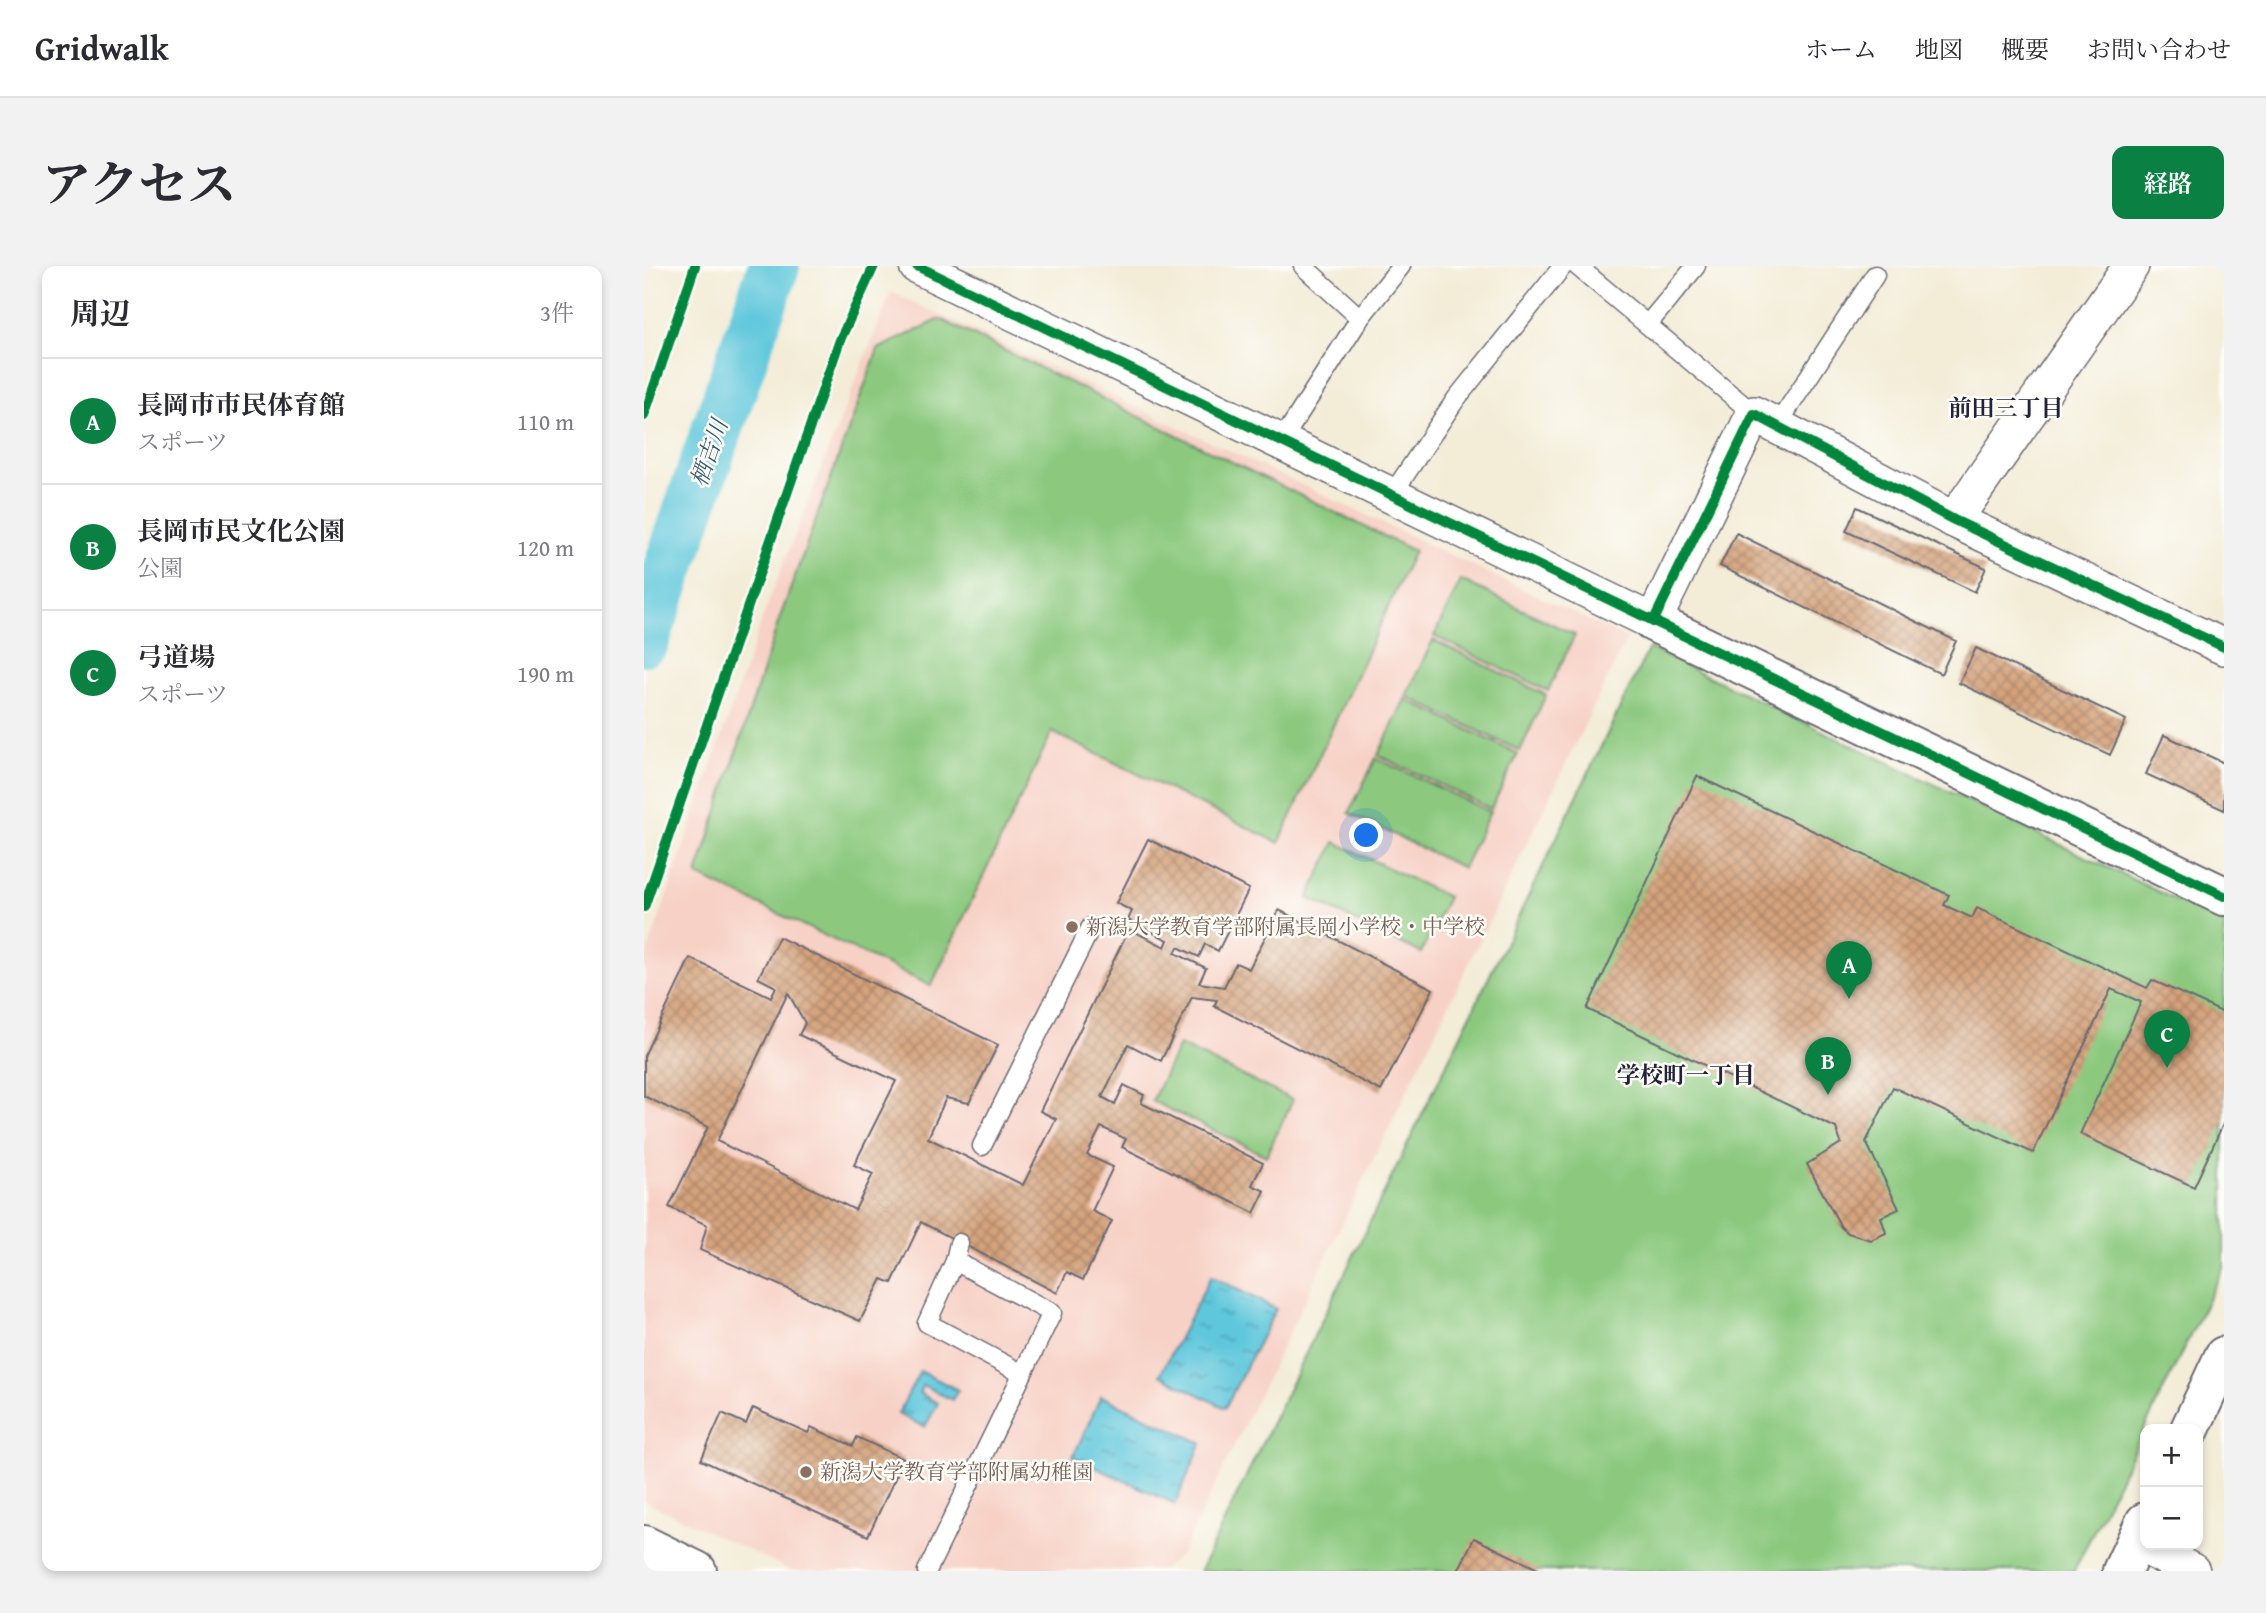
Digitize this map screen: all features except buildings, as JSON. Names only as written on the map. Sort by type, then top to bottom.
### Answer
[{"type":"main road","points":[[1653,622],[2224,896]]},
{"type":"main road","points":[[2192,1424],[2224,1356]]},
{"type":"main road","points":[[644,1545],[697,1571]]},
{"type":"street","points":[[917,266],[1653,622],[1765,421],[1954,520],[2224,647]]},
{"type":"street","points":[[1954,520],[2131,266]]},
{"type":"street","points":[[2134,1545],[2192,1571]]},
{"type":"lane","points":[[1303,266],[1360,318]]},
{"type":"lane","points":[[1281,442],[1360,318],[1401,266]]},
{"type":"lane","points":[[1391,496],[1456,399],[1563,266]]},
{"type":"lane","points":[[1577,266],[1765,421],[1875,275]]},
{"type":"lane","points":[[1648,324],[1696,266]]},
{"type":"lane","points":[[982,1146],[1091,927]]},
{"type":"lane","points":[[927,1571],[1052,1313],[957,1252],[927,1323],[1021,1373]]},
{"type":"shaded area","name":"新潟大学教育学部附属長岡小学校・中学校","points":[[891,292],[1627,638],[1182,1553],[1160,1571],[792,1571],[644,1501],[644,962],[765,611]]},
{"type":"green space","points":[[940,319],[1414,551],[1279,843],[1052,732],[931,986],[697,875],[779,620],[878,349]]},
{"type":"green space","points":[[1461,580],[1575,635],[1548,691],[1434,636]]},
{"type":"green space","points":[[1433,640],[1546,695],[1520,751],[1406,696]]},
{"type":"green space","points":[[1649,648],[2224,923],[2224,1267],[2147,1424],[2140,1424],[2140,1437],[2074,1571],[1200,1571]]},
{"type":"green space","points":[[1405,699],[1518,754],[1491,809],[1378,755]]},
{"type":"green space","points":[[1376,758],[1490,812],[1463,868],[1349,813]]},
{"type":"green space","points":[[1335,842],[1448,897],[1421,953],[1308,898]]},
{"type":"green space","points":[[1179,1045],[1293,1100],[1266,1156],[1152,1101]]},
{"type":"water","points":[[1211,1276],[1276,1309],[1225,1408],[1160,1375]]},
{"type":"water","points":[[920,1371],[958,1390],[952,1400],[923,1385],[919,1393],[938,1403],[925,1427],[898,1414]]},
{"type":"water","points":[[1101,1396],[1202,1443],[1175,1504],[1073,1457]]},
{"type":"waterway","name":"栖吉川","points":[[644,640],[774,266]]},
{"type":"cycle path","points":[[644,416],[695,266]]},
{"type":"cycle path","points":[[644,907],[840,340],[874,266]]},
{"type":"cycle path","points":[[917,266],[2224,896]]},
{"type":"cycle path","points":[[1653,622],[1754,414],[1954,520],[2224,647]]},
{"type":"place","name":"新潟大学教育学部附属長岡小学校・中学校","points":[[1072,927]]},
{"type":"place","name":"長岡市市民体育館","points":[[1849,999]]},
{"type":"place","name":"弓道場","points":[[2167,1068]]},
{"type":"place","name":"長岡市民文化公園","points":[[1828,1095]]},
{"type":"place","name":"新潟大学教育学部附属幼稚園","points":[[806,1472]]},
{"type":"district","name":"前田三丁目","points":[[2006,408]]},
{"type":"district","name":"学校町一丁目","points":[[1686,1075]]}]
